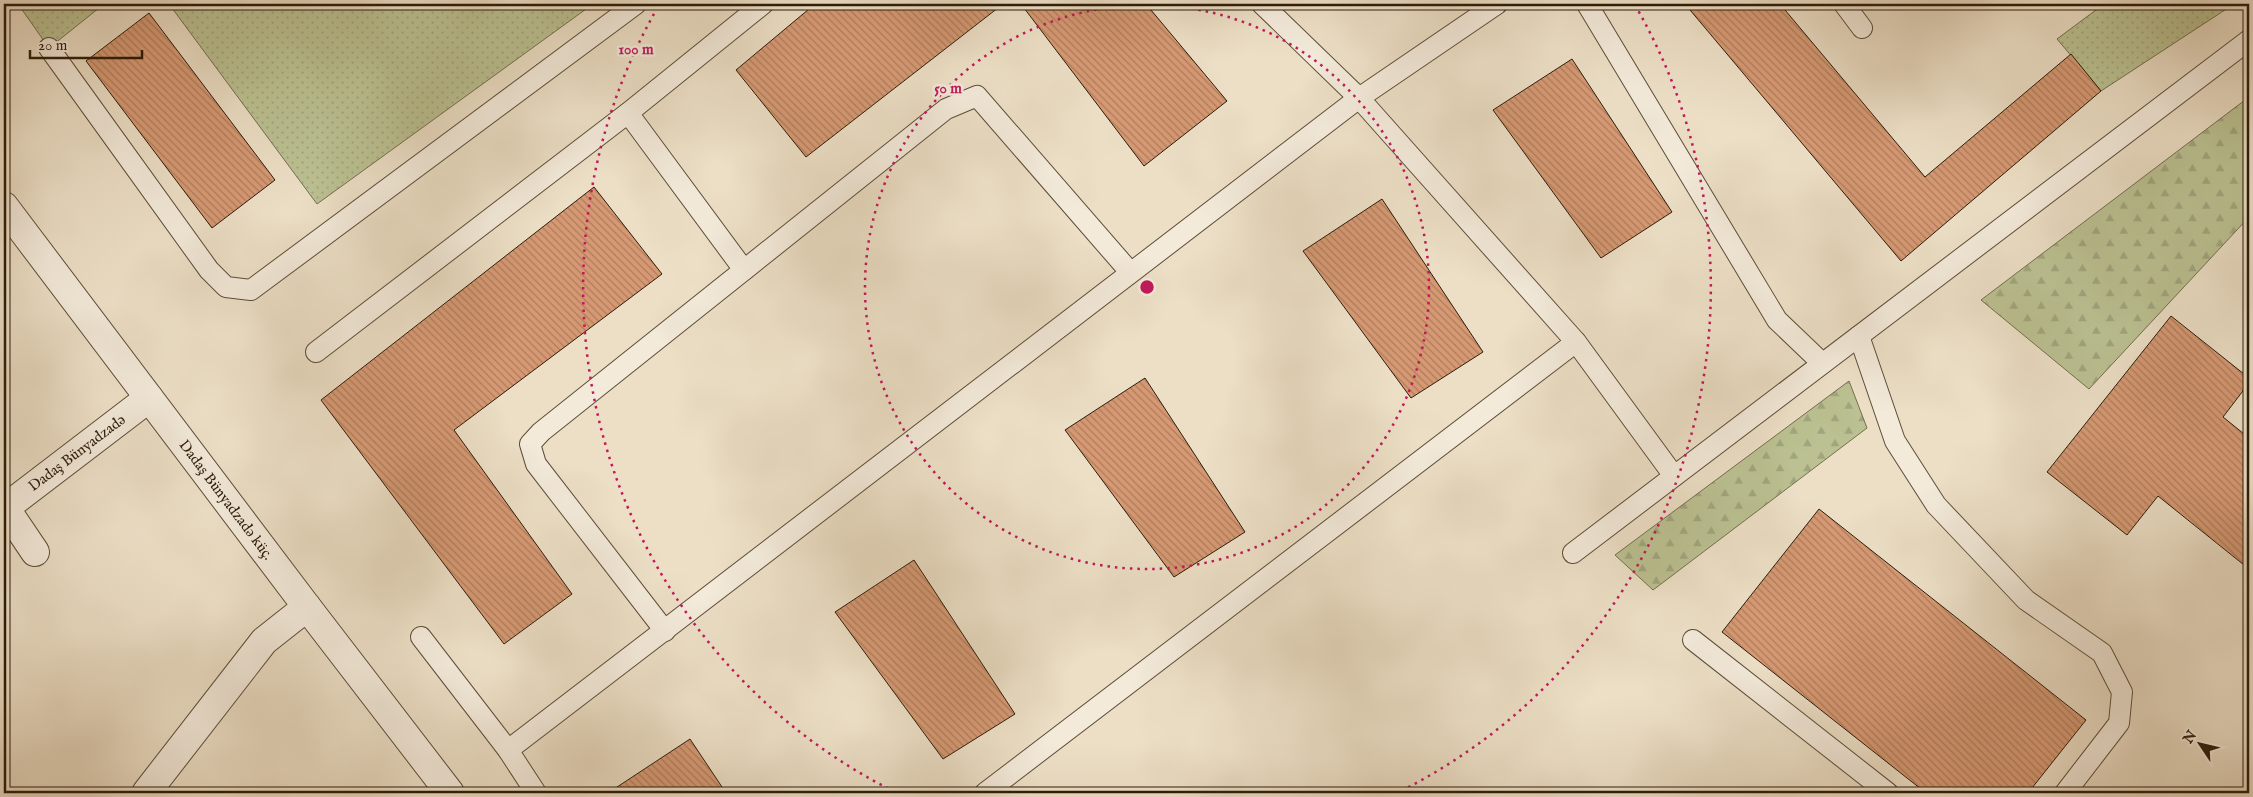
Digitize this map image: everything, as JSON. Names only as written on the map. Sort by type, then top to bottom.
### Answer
[{"type":"street","name":"Dadaş Bünyadzadə küç.","points":[[4,206],[306,607],[450,793]]},
{"type":"street","name":"Dadaş Bünyadzadə","points":[[35,552],[4,507],[149,398]]},
{"type":"street","points":[[146,793],[264,641],[306,607]]},
{"type":"lane","points":[[49,48],[209,270],[226,288],[251,290],[636,4]]},
{"type":"lane","points":[[316,352],[628,113],[763,4]]},
{"type":"lane","points":[[1262,4],[1359,98],[1576,342],[1674,476]]},
{"type":"lane","points":[[508,750],[1359,98],[1497,4]]},
{"type":"lane","points":[[1587,4],[1777,320],[1822,363]]},
{"type":"lane","points":[[1844,4],[1862,28]]},
{"type":"lane","points":[[1573,552],[2249,40]]},
{"type":"lane","points":[[665,631],[536,464],[530,444],[541,432],[946,109],[977,96],[1130,272]]},
{"type":"lane","points":[[628,113],[744,270]]},
{"type":"lane","points":[[1859,336],[1895,440],[1936,505],[2026,600],[2102,653],[2122,692],[2119,723],[2064,793]]},
{"type":"lane","points":[[986,793],[1576,342]]},
{"type":"lane","points":[[421,637],[508,750],[536,793]]},
{"type":"lane","points":[[1693,640],[1888,793]]},
{"type":"green space","points":[[18,4],[104,4],[49,48]]},
{"type":"green space","points":[[169,4],[593,4],[317,204]]},
{"type":"green space","points":[[2104,4],[2234,4],[2101,91],[2057,39]]},
{"type":"green space","points":[[2249,97],[2249,217],[2089,389],[1981,300]]},
{"type":"green space","points":[[1849,381],[1867,428],[1653,590],[1615,555]]},
{"type":"building","points":[[815,4],[1003,4],[806,157],[736,70]]},
{"type":"building","points":[[1021,4],[1146,4],[1227,101],[1144,166]]},
{"type":"building","points":[[1685,4],[1780,4],[1925,177],[2071,54],[2101,91],[1901,261]]},
{"type":"building","points":[[149,13],[275,180],[212,228],[86,61]]},
{"type":"building","points":[[1572,59],[1672,212],[1601,258],[1493,110]]},
{"type":"building","points":[[594,187],[662,274],[454,430],[572,594],[504,644],[321,400]]},
{"type":"building","points":[[1382,199],[1483,352],[1411,398],[1303,251]]},
{"type":"building","points":[[2171,316],[2249,378],[2249,383],[2223,417],[2249,438],[2249,569],[2158,496],[2127,535],[2047,472]]},
{"type":"building","points":[[1145,378],[1245,532],[1174,577],[1065,430]]},
{"type":"building","points":[[1819,509],[2086,720],[2028,793],[1926,793],[1722,632]]},
{"type":"building","points":[[914,560],[1015,714],[943,759],[835,612]]},
{"type":"building","points":[[690,739],[726,793],[613,793],[611,791]]}]
